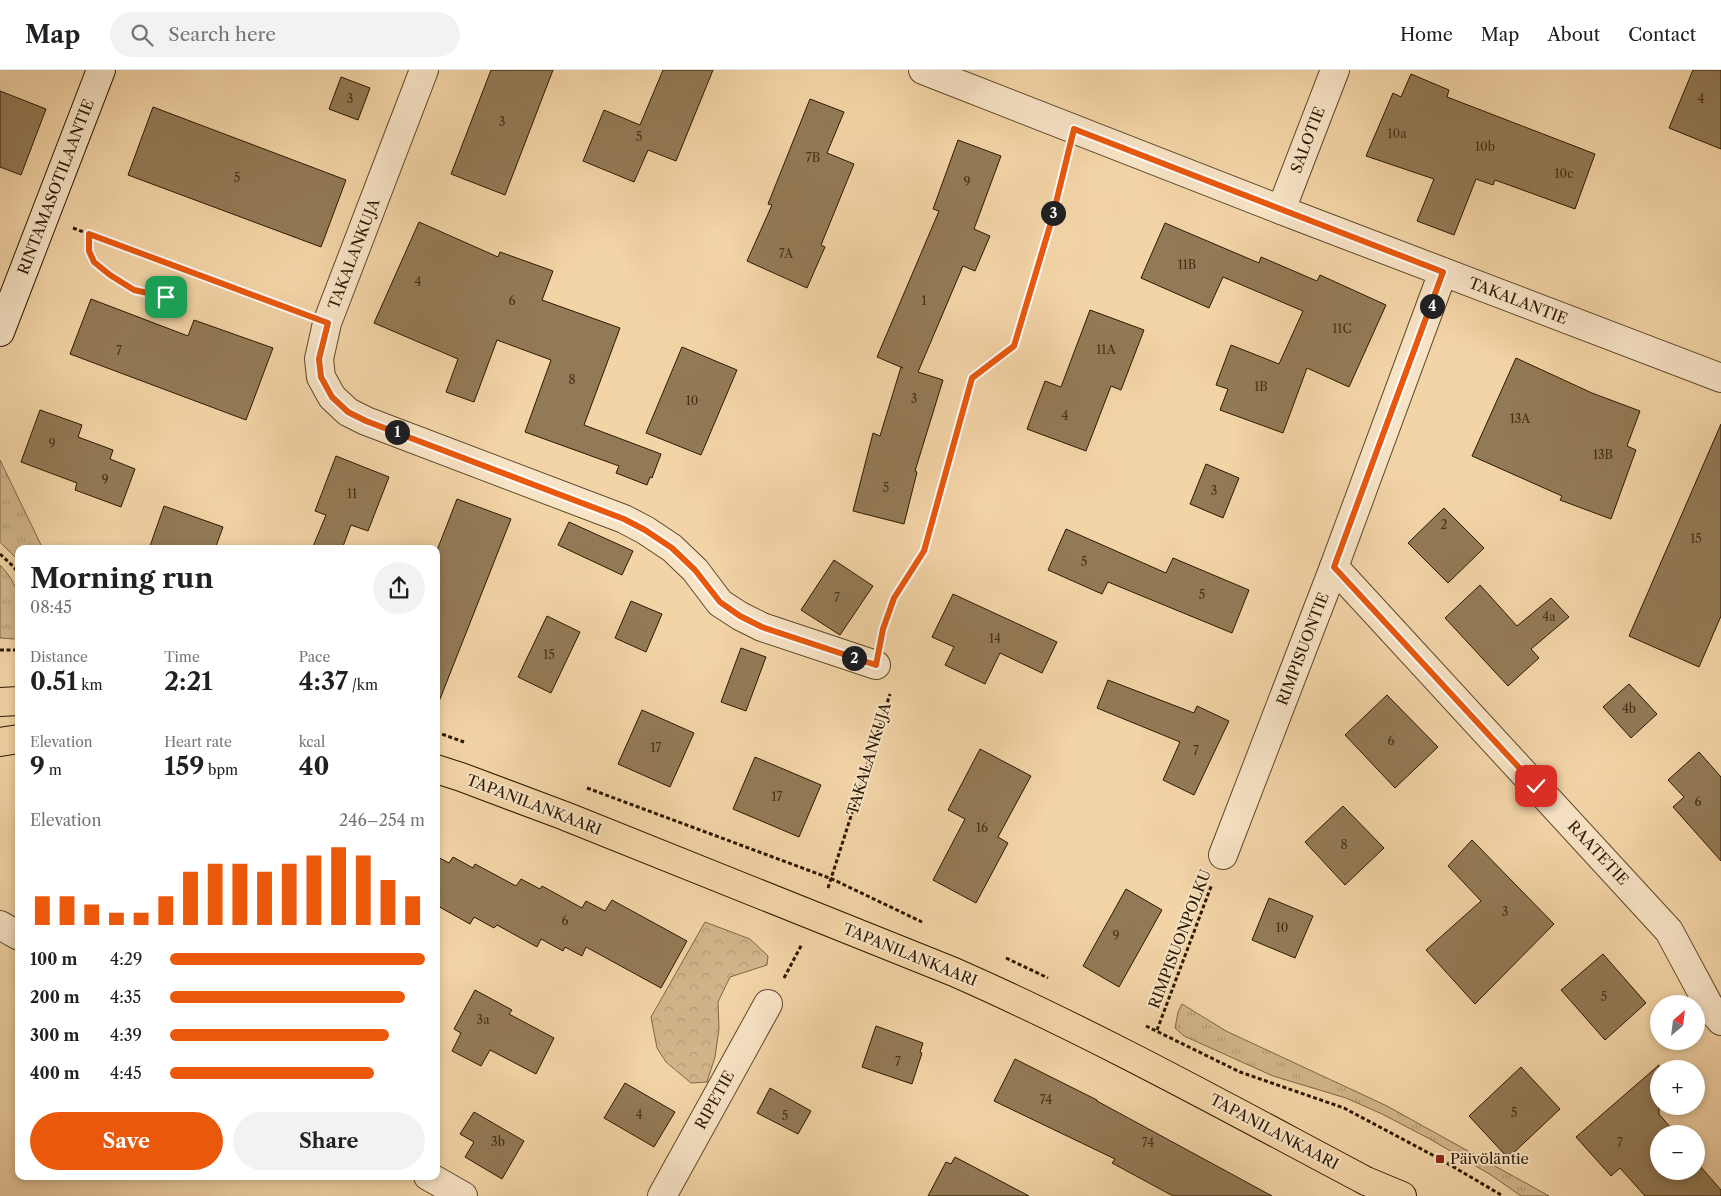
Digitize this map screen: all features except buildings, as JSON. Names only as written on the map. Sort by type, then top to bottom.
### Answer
[{"type":"main road","points":[[0,702],[15,701]]},
{"type":"main road","points":[[0,742],[15,740]]},
{"type":"main road","name":"TAPANILANKAARI","points":[[440,771],[538,805],[954,972],[1086,1034],[1373,1188],[1402,1196]]},
{"type":"street","name":"RINTAMASOTILAANTIE","points":[[0,332],[101,70]]},
{"type":"street","name":"TAKALANKUJA","points":[[424,70],[328,323],[319,359],[321,377],[332,397],[348,412],[366,421],[624,519],[672,548],[695,570],[720,602],[740,616],[762,627],[876,665]]},
{"type":"street","name":"TAKALANTIE","points":[[923,70],[1281,210],[1721,378]]},
{"type":"street","name":"SALOTIE","points":[[1281,210],[1335,70]]},
{"type":"street","name":"RIMPISUONTIE","points":[[1223,855],[1334,567],[1443,272]]},
{"type":"street","name":"RAATETIE","points":[[1334,567],[1669,931],[1712,1011],[1721,1021]]},
{"type":"street","points":[[0,925],[15,934]]},
{"type":"street","name":"RIPETIE","points":[[662,1196],[768,1004]]},
{"type":"street","points":[[435,1180],[463,1196]]},
{"type":"path","points":[[876,665],[883,629],[894,598],[924,551],[972,378],[1014,346],[1052,219],[1074,129]]},
{"type":"path","points":[[44,217],[328,323]]},
{"type":"path","points":[[89,234],[89,251],[94,262],[134,290],[166,297]]},
{"type":"path","points":[[0,554],[15,569]]},
{"type":"path","points":[[0,650],[15,650]]},
{"type":"path","name":"TAKALANKUJA","points":[[768,1004],[815,917],[832,879],[891,690],[876,665]]},
{"type":"path","name":"RIMPISUONPOLKU","points":[[1223,855],[1157,1030],[1240,1072],[1344,1108],[1440,1159],[1503,1196]]},
{"type":"green space","points":[[0,460],[41,545],[15,545],[15,557],[0,542]]},
{"type":"green space","points":[[0,565],[15,586],[15,639],[0,638]]},
{"type":"green space","points":[[705,922],[750,939],[768,956],[767,965],[730,977],[718,1002],[719,1029],[715,1057],[707,1082],[691,1083],[666,1062],[657,1048],[651,1017]]},
{"type":"green space","points":[[1182,1004],[1226,1031],[1387,1106],[1549,1196],[1521,1196],[1491,1175],[1430,1139],[1382,1114],[1346,1098],[1273,1076],[1184,1036],[1175,1028],[1178,1012]]},
{"type":"place","name":"Päivöläntie","points":[[1440,1159]]},
{"type":"route","points":[[166,297],[134,290],[94,262],[89,251],[89,234],[328,323],[319,359],[321,377],[332,397],[348,412],[366,421],[624,519],[672,548],[695,570],[720,602],[740,616],[762,627],[876,665],[883,629],[894,598],[924,551],[972,378],[1014,346],[1052,219],[1074,129],[1443,272],[1334,567],[1536,786]]}]
